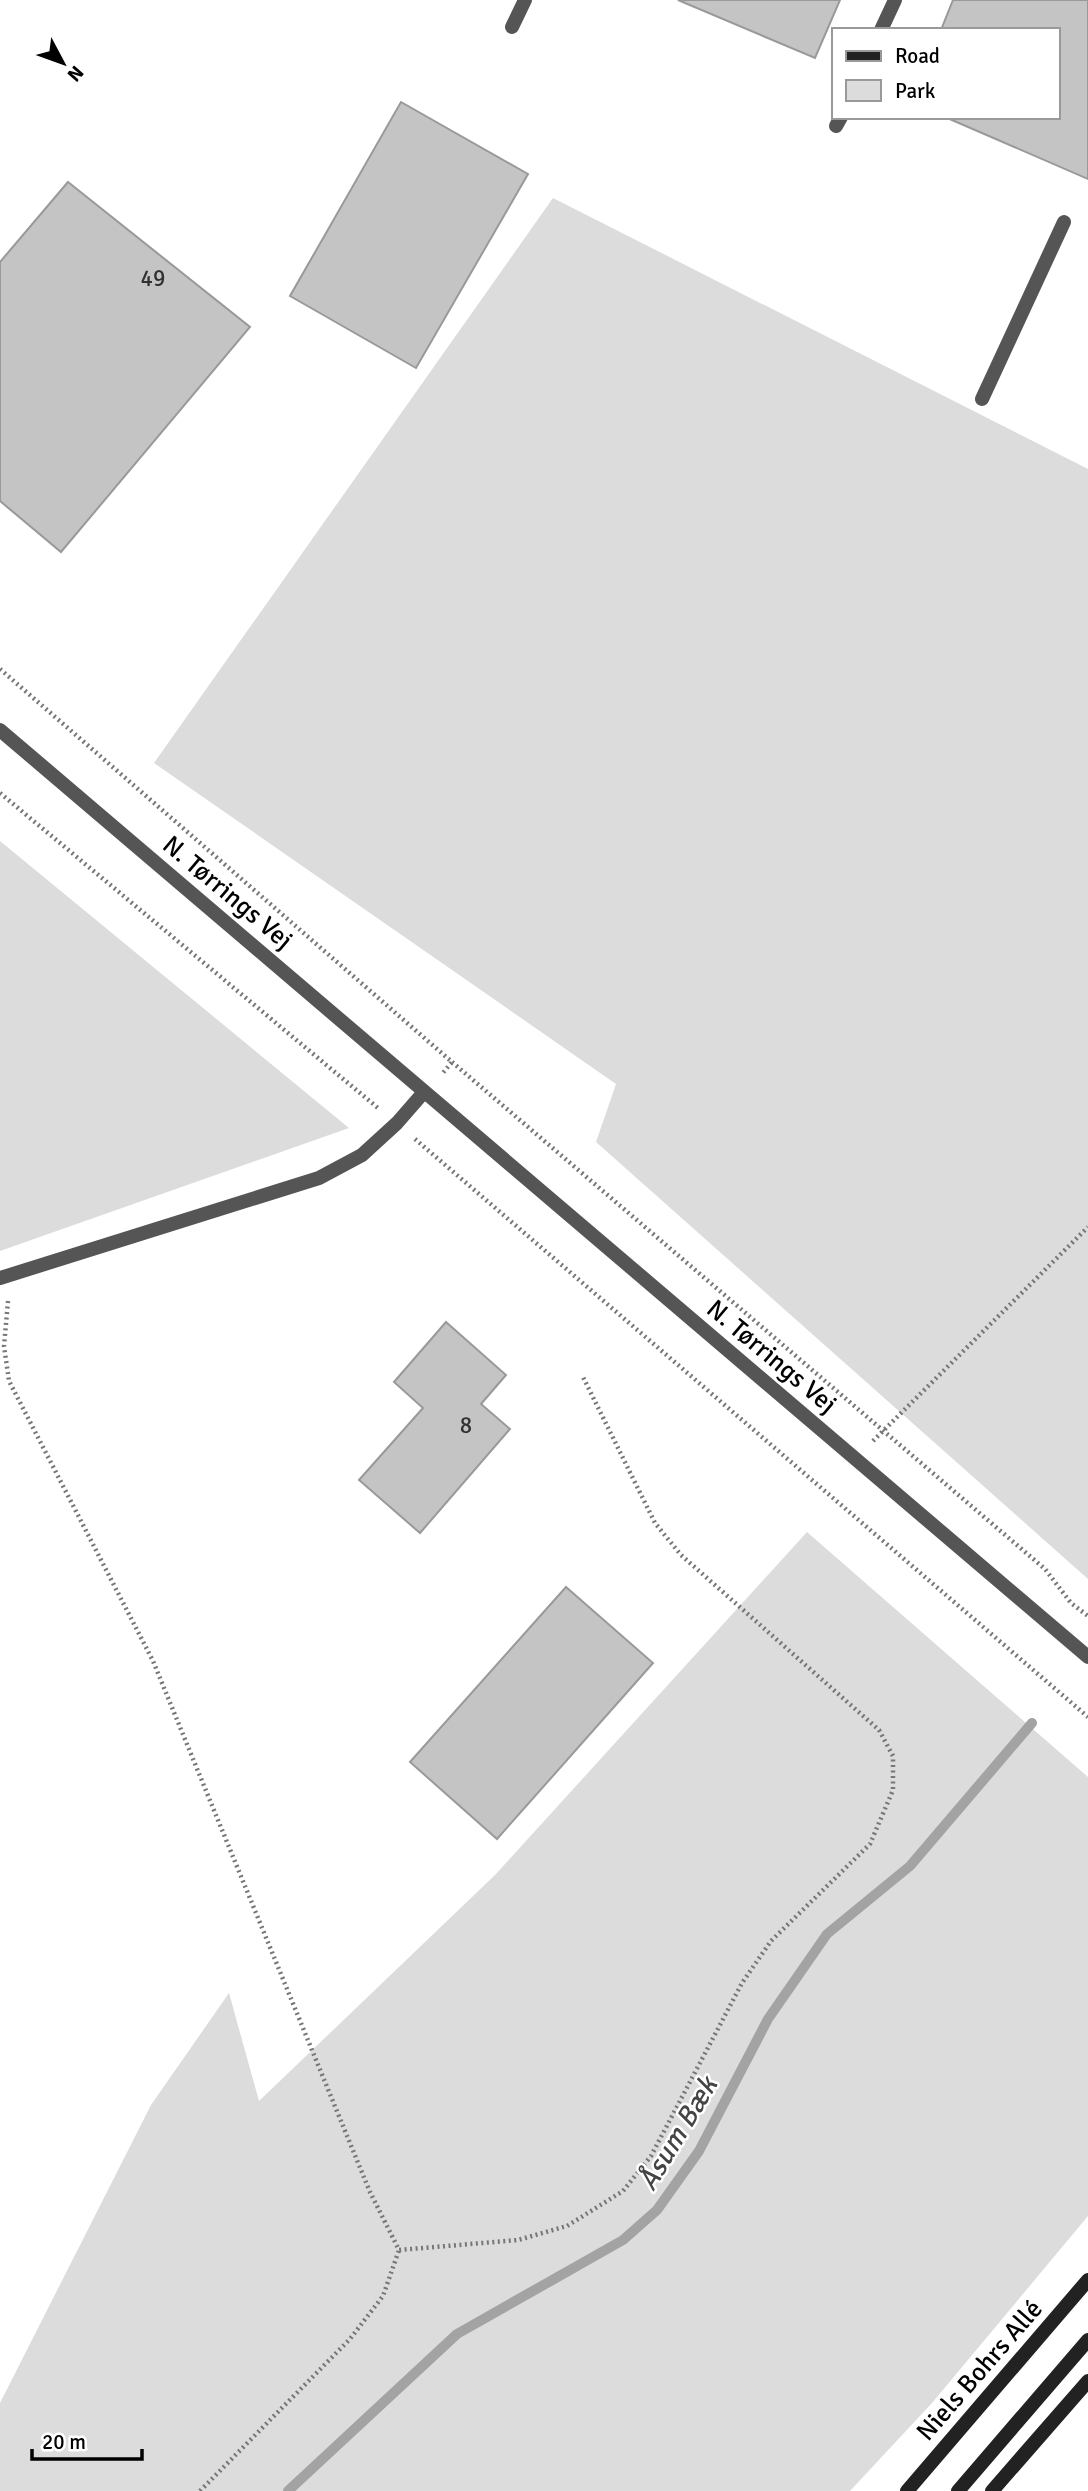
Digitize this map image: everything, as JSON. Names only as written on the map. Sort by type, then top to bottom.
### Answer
[{"type":"street","points":[[512,27],[525,0]]},
{"type":"street","points":[[882,28],[895,0]]},
{"type":"street","points":[[982,399],[1064,222]]},
{"type":"street","name":"N. Tørrings Vej","points":[[0,730],[1088,1657]]},
{"type":"street","points":[[5,1277],[319,1178],[362,1155],[397,1123],[424,1092]]},
{"type":"street","name":"Niels Bohrs Allé","points":[[907,2491],[1088,2280]]},
{"type":"street","points":[[958,2491],[1088,2340]]},
{"type":"street","points":[[992,2491],[1088,2381]]},
{"type":"path","points":[[0,669],[452,1062],[1045,1569],[1071,1603],[1088,1616]]},
{"type":"path","points":[[0,793],[397,1123],[1088,1717]]},
{"type":"path","points":[[424,1092],[452,1062]]},
{"type":"path","points":[[856,1459],[1088,1227]]},
{"type":"path","points":[[5,1277],[4,1346],[9,1381],[153,1661],[370,2192],[399,2250],[383,2296],[350,2339],[200,2491]]},
{"type":"path","points":[[399,2250],[518,2240],[567,2226],[623,2191],[651,2156],[742,1983],[771,1941],[870,1844],[893,1790],[893,1756],[879,1730],[681,1555],[655,1523],[583,1377]]},
{"type":"green space","points":[[553,198],[1088,469],[1088,1579],[596,1142],[616,1084],[154,763]]},
{"type":"green space","points":[[0,841],[349,1128],[0,1251]]},
{"type":"green space","points":[[807,1532],[1088,1777],[1088,2216],[932,2403],[850,2491],[0,2491],[0,2403],[151,2105],[229,1993],[259,2101],[495,1875]]},
{"type":"building","points":[[678,0],[840,0],[815,58]]},
{"type":"building","points":[[953,0],[1088,0],[1088,179],[950,119],[1060,119],[1060,28],[942,28]]},
{"type":"building","points":[[401,102],[528,174],[416,368],[290,296]]},
{"type":"building","points":[[68,182],[250,327],[61,552],[0,501],[0,262]]},
{"type":"building","points":[[446,1322],[506,1375],[481,1404],[510,1429],[420,1533],[359,1480],[423,1408],[394,1382]]},
{"type":"building","points":[[566,1587],[653,1663],[497,1839],[410,1762]]},
{"type":"waterway","name":"Åsum Bæk","points":[[288,2491],[457,2334],[623,2240],[657,2210],[699,2151],[768,2019],[827,1934],[910,1866],[1032,1723]]}]
